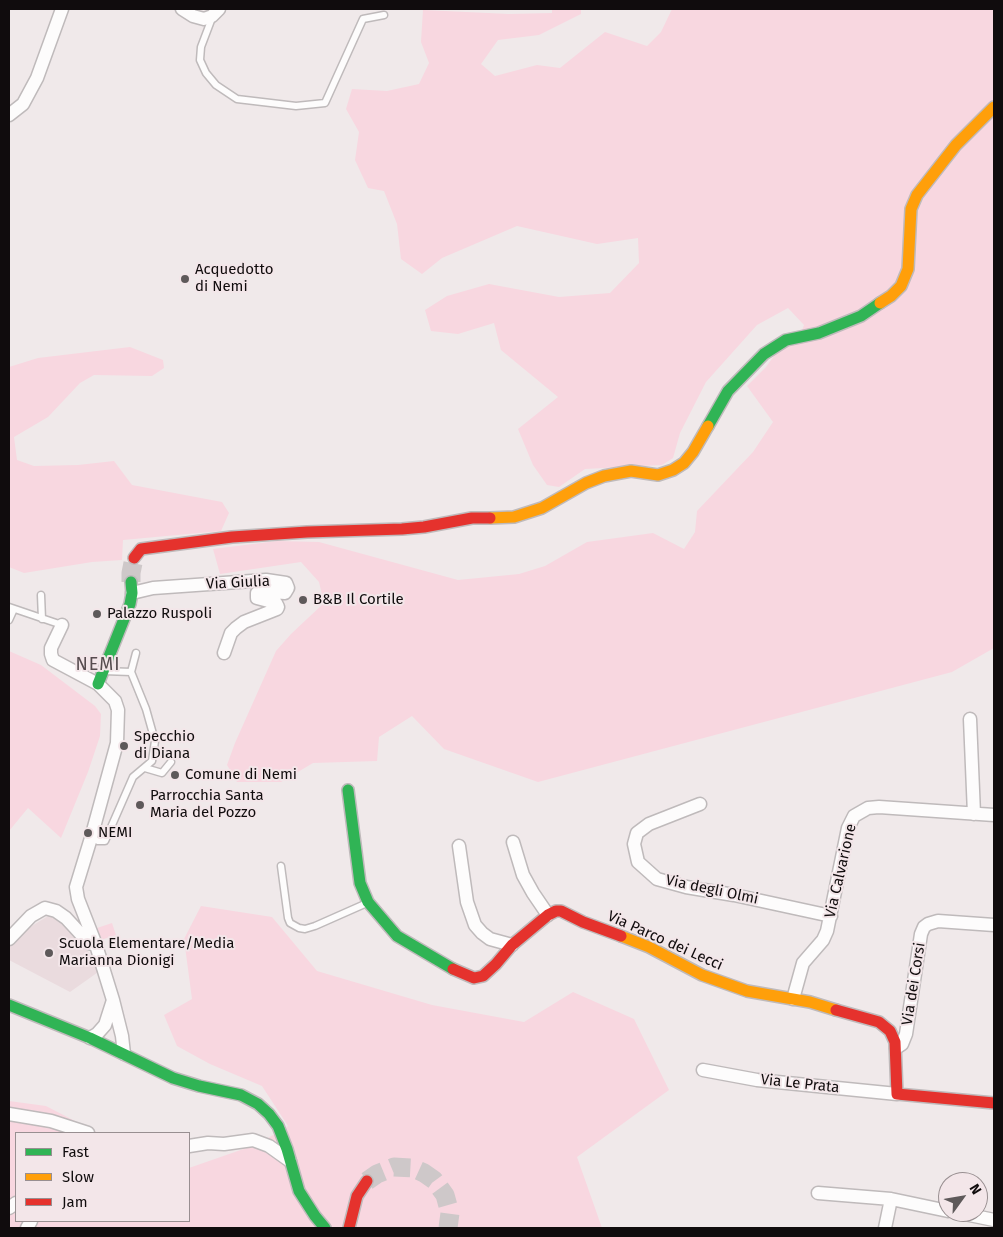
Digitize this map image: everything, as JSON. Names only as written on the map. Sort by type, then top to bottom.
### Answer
[{"type":"street","points":[[9,115],[23,104],[37,78],[62,9]]},
{"type":"street","points":[[182,9],[204,19],[215,13]]},
{"type":"street","points":[[136,556],[141,549],[232,537],[424,527],[478,517],[514,517],[542,508],[586,483],[604,476],[631,471],[663,474],[679,467],[698,445],[728,391],[764,354],[786,340],[819,334],[861,316],[891,296],[901,286],[908,269],[911,209],[917,194],[956,145],[994,107]]},
{"type":"street","name":"Via Giulia","points":[[132,588],[258,581],[286,583],[288,588],[285,593],[261,591],[256,593],[256,598],[276,603],[277,610],[244,622],[236,628],[231,633],[224,654]]},
{"type":"street","points":[[98,684],[126,616],[132,588]]},
{"type":"street","points":[[62,625],[52,648],[51,654],[54,660],[98,684],[115,701],[118,710],[117,743],[76,887],[78,899],[96,945],[113,1000],[121,1031],[124,1054]]},
{"type":"street","points":[[970,719],[974,814]]},
{"type":"street","points":[[348,790],[360,883],[368,902],[397,936],[450,968],[470,977],[480,977],[486,974],[512,945],[548,915],[533,894],[523,875],[513,842]]},
{"type":"street","name":"Via degli Olmi","points":[[700,804],[649,824],[637,833],[634,844],[638,862],[657,879],[686,887],[734,894],[831,916]]},
{"type":"street","name":"Via Calvarione","points":[[792,999],[801,966],[808,955],[826,936],[848,828],[850,821],[858,813],[868,808],[879,807],[994,815]]},
{"type":"street","points":[[459,846],[467,902],[475,925],[490,939],[512,945]]},
{"type":"street","points":[[9,939],[31,916],[45,908],[56,911],[66,918],[89,943],[96,945]]},
{"type":"street","name":"Via Parco dei Lecci","points":[[548,915],[556,911],[563,912],[583,922],[649,947],[702,975],[747,992],[792,999],[880,1022],[890,1031],[896,1048],[896,1094]]},
{"type":"street","name":"Via dei Corsi","points":[[896,1048],[902,1044],[906,1034],[921,934],[924,928],[932,922],[941,921],[994,925]]},
{"type":"street","points":[[90,1038],[100,1032],[113,1000]]},
{"type":"street","points":[[9,1005],[90,1038],[180,1080],[241,1095],[258,1104],[278,1126],[302,1196],[325,1228]]},
{"type":"street","points":[[104,1025],[121,1031]]},
{"type":"street","name":"Via Le Prata","points":[[703,1070],[756,1080],[896,1094]]},
{"type":"street","points":[[896,1094],[994,1103]]},
{"type":"street","points":[[11,1114],[51,1121],[85,1132]]},
{"type":"street","points":[[190,1146],[253,1140],[269,1146],[290,1161]]},
{"type":"street","points":[[349,1228],[356,1201],[365,1184]]},
{"type":"street","points":[[818,1193],[891,1200],[938,1209]]},
{"type":"street","points":[[884,1228],[891,1200]]},
{"type":"lane","points":[[215,13],[200,53],[203,67],[210,78],[223,91],[237,99],[296,106],[325,103],[363,19],[384,15]]},
{"type":"lane","points":[[40,595],[42,619]]},
{"type":"lane","points":[[9,620],[11,608],[62,625]]},
{"type":"lane","points":[[91,838],[105,841],[131,781],[152,761],[155,741],[146,710],[131,672],[136,652]]},
{"type":"lane","points":[[102,671],[131,672]]},
{"type":"lane","points":[[145,768],[162,773],[171,762]]},
{"type":"lane","points":[[281,866],[288,918],[290,923],[299,928],[315,926],[368,902]]},
{"type":"shaded area","points":[[552,9],[581,9],[581,14],[539,35],[498,40],[481,64],[495,76],[537,65],[560,68],[605,32],[647,46],[661,32],[672,9],[994,9],[994,648],[952,672],[538,782],[444,749],[412,716],[379,737],[377,761],[313,763],[281,782],[237,782],[227,765],[276,651],[324,603],[319,582],[301,562],[220,574],[213,549],[277,541],[319,542],[458,580],[519,574],[545,566],[587,542],[653,533],[684,549],[695,532],[697,511],[753,452],[773,422],[747,386],[766,367],[781,346],[798,341],[804,325],[788,308],[757,325],[706,382],[680,433],[673,458],[662,465],[585,469],[559,487],[547,485],[533,465],[518,429],[558,397],[501,350],[494,323],[458,334],[431,331],[425,310],[447,296],[489,284],[559,297],[610,293],[639,263],[638,238],[597,244],[517,226],[442,258],[422,274],[401,259],[397,224],[384,191],[368,188],[355,160],[359,132],[346,109],[352,89],[387,91],[419,84],[429,63],[421,42],[423,10],[509,14],[552,13]]},
{"type":"shaded area","points":[[130,347],[163,360],[164,368],[152,376],[94,375],[80,383],[48,417],[14,437],[17,460],[34,466],[78,465],[114,461],[132,485],[222,502],[229,513],[221,531],[123,540],[122,560],[92,562],[24,573],[9,567],[9,367],[38,358]]},
{"type":"shaded area","points":[[9,651],[41,665],[95,706],[101,714],[100,736],[88,772],[61,838],[28,808],[9,831]]},
{"type":"shaded area","points":[[201,906],[272,917],[317,971],[432,1005],[524,1022],[573,992],[634,1019],[669,1090],[577,1157],[602,1228],[9,1228],[9,1101],[46,1106],[96,1132],[15,1132],[15,1222],[190,1222],[190,1168],[258,1144],[288,1126],[262,1086],[210,1064],[177,1046],[164,1015],[192,999],[184,939]]},
{"type":"shaded area","name":"Scuola Elementare/Media Marianna Dionigi","points":[[53,913],[65,919],[101,970],[70,992],[9,960],[9,945],[22,932]]},
{"type":"shaded area","points":[[112,923],[116,935],[101,940],[97,928]]},
{"type":"tunnel","points":[[131,582],[134,558]]},
{"type":"tunnel","points":[[367,1181],[377,1174],[394,1167],[413,1168],[424,1173],[434,1180],[445,1195],[450,1213],[448,1228]]},
{"type":"traffic: fast","points":[[708,426],[728,391],[764,354],[786,340],[819,333],[861,316],[880,303]]},
{"type":"traffic: fast","points":[[98,684],[130,604],[131,582]]},
{"type":"traffic: fast","points":[[348,790],[360,883],[368,902],[397,936],[453,969]]},
{"type":"traffic: fast","points":[[9,1005],[90,1038],[173,1078],[241,1095],[258,1104],[278,1126],[299,1191],[325,1228]]},
{"type":"traffic: slow","points":[[880,303],[901,286],[908,269],[911,209],[917,195],[956,145],[994,107]]},
{"type":"traffic: slow","points":[[490,518],[514,517],[542,508],[586,483],[604,476],[631,471],[658,475],[673,470],[684,463],[693,452],[708,426]]},
{"type":"traffic: slow","points":[[621,936],[649,947],[702,975],[747,991],[810,1002],[836,1010]]},
{"type":"traffic: jam","points":[[134,558],[141,549],[232,537],[402,529],[472,518],[490,518]]},
{"type":"traffic: jam","points":[[453,969],[474,978],[483,976],[512,945],[548,915],[556,911],[561,911],[583,922],[621,936]]},
{"type":"traffic: jam","points":[[836,1010],[879,1022],[890,1031],[895,1042],[897,1094],[994,1103]]},
{"type":"traffic: jam","points":[[349,1228],[357,1196],[367,1181]]},
{"type":"place","name":"Acquedotto di Nemi","points":[[185,279]]},
{"type":"place","name":"B&B Il Cortile","points":[[303,600]]},
{"type":"place","name":"Palazzo Ruspoli","points":[[97,614]]},
{"type":"place","name":"Specchio di Diana","points":[[124,746]]},
{"type":"place","name":"Comune di Nemi","points":[[175,775]]},
{"type":"place","name":"Parrocchia Santa Maria del Pozzo","points":[[140,805]]},
{"type":"place","name":"NEMI","points":[[88,833]]},
{"type":"place","name":"Scuola Elementare/Media Marianna Dionigi","points":[[49,953]]},
{"type":"district","name":"NEMI","points":[[98,665]]}]
